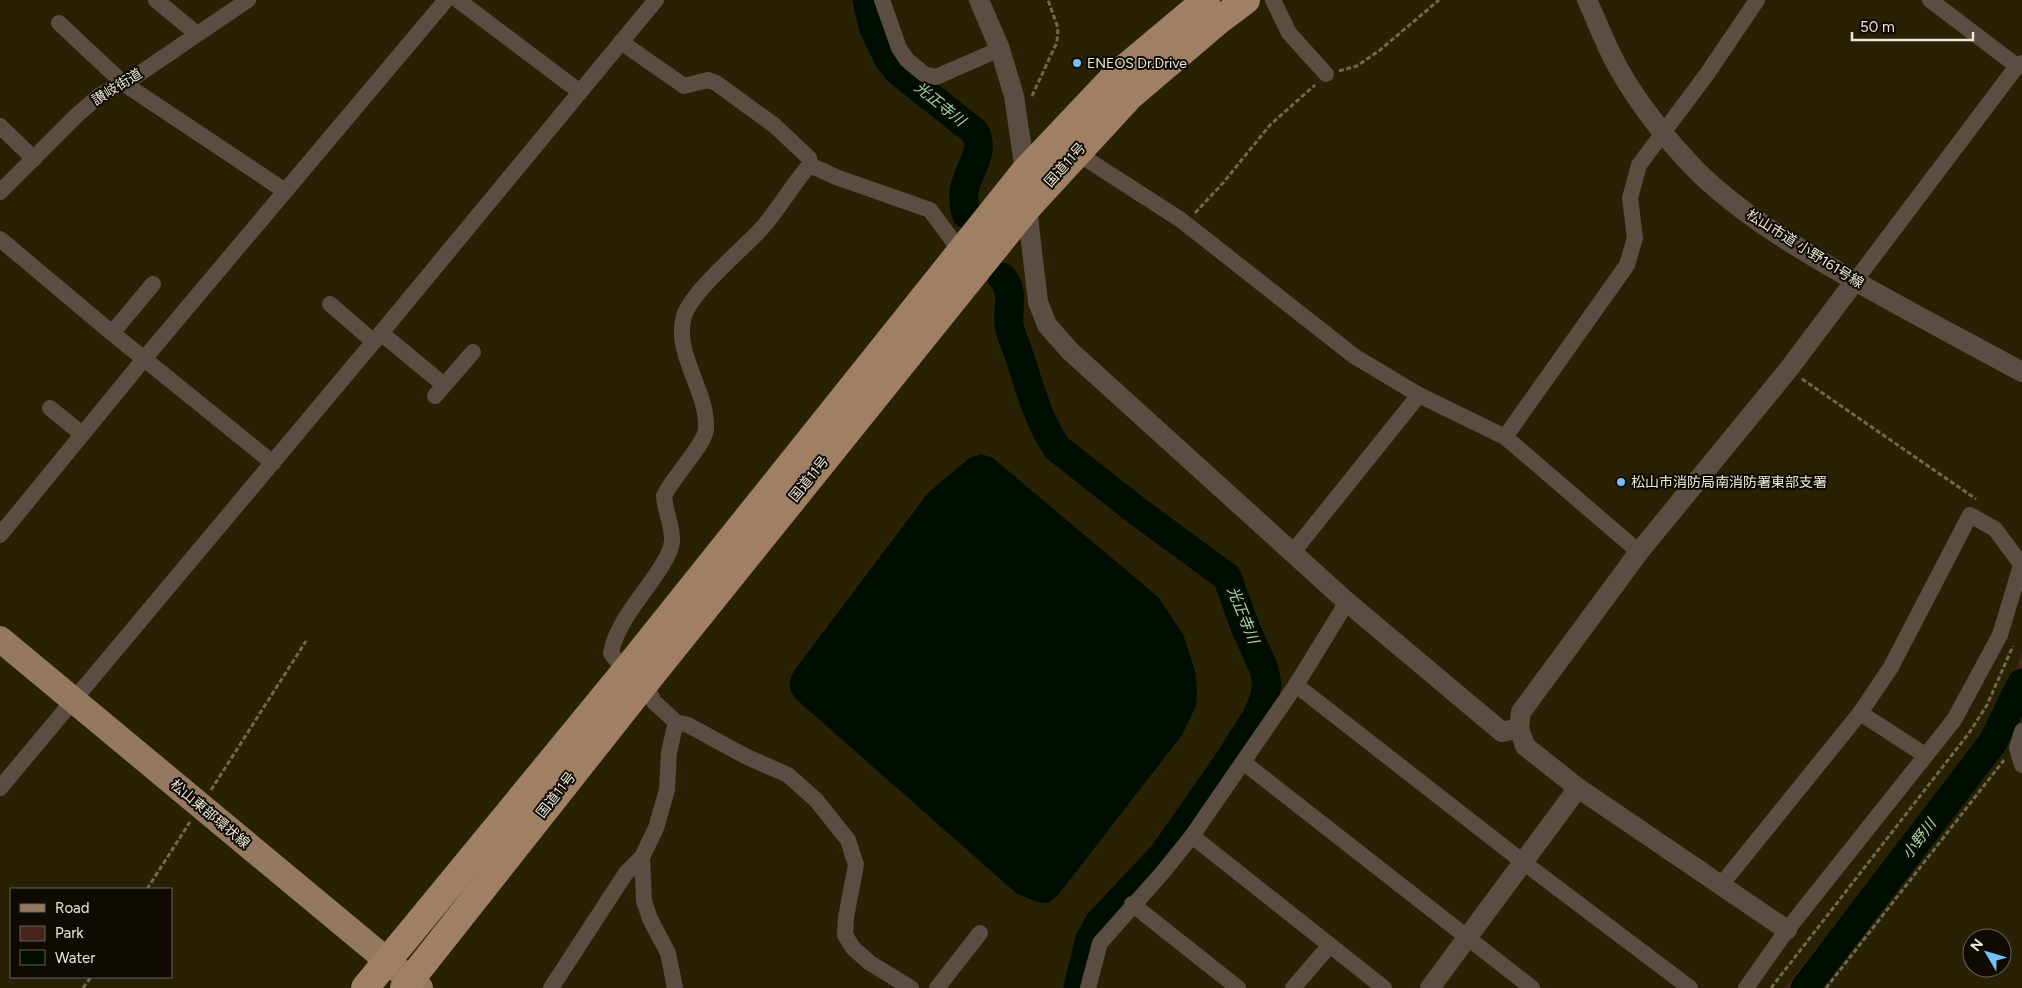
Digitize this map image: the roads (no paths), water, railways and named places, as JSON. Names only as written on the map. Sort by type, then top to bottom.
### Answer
[{"type":"highway","name":"国道11号","points":[[412,985],[636,676],[961,252],[1026,171],[1113,78],[1206,0]]},
{"type":"highway","name":"国道11号","points":[[365,988],[636,676],[1027,208],[1130,96],[1218,21],[1246,0]]},
{"type":"main road","name":"松山東部環状線","points":[[0,639],[387,961],[412,985]]},
{"type":"street","points":[[156,0],[198,34]]},
{"type":"street","name":"讃岐街道","points":[[0,192],[77,115],[100,96],[123,83],[248,0]]},
{"type":"street","points":[[0,535],[144,359],[446,0]]},
{"type":"street","points":[[458,0],[580,92]]},
{"type":"street","points":[[0,788],[273,463],[656,0]]},
{"type":"street","points":[[882,0],[900,48],[908,60],[924,74],[936,77],[1000,49]]},
{"type":"street","points":[[979,0],[1000,49],[1014,96],[1026,171],[1027,208],[1038,302],[1047,325],[1070,351],[1346,602],[1502,732],[1519,728]]},
{"type":"street","points":[[1273,0],[1289,33],[1326,74]]},
{"type":"street","name":"松山市道 小野161号線","points":[[1587,0],[1611,54],[1634,93],[1663,132],[1699,173],[1739,208],[1778,236],[1855,281],[2022,372]]},
{"type":"street","points":[[1504,436],[1627,265],[1636,238],[1630,198],[1639,165],[1707,74],[1757,0]]},
{"type":"street","points":[[1787,930],[1578,788],[1525,746],[1519,728],[1521,712],[1639,552],[1788,370],[2020,65],[1930,0]]},
{"type":"street","points":[[59,24],[123,83],[285,191]]},
{"type":"street","points":[[621,42],[684,86],[708,80],[716,84],[774,125],[809,158],[810,165],[794,183],[762,228],[701,291],[685,314],[681,338],[704,411],[706,431],[664,496],[672,529],[672,540],[668,557],[621,626],[611,653],[636,676],[654,702],[676,722],[688,725],[745,756],[788,775],[816,800],[848,840],[856,865],[846,916],[845,935],[853,948],[870,963],[911,988]]},
{"type":"street","points":[[0,126],[34,159]]},
{"type":"street","points":[[1077,153],[1181,220],[1354,356],[1419,395],[1504,436],[1639,552]]},
{"type":"street","points":[[810,165],[836,177],[930,210],[961,252]]},
{"type":"street","points":[[0,239],[112,333],[273,463]]},
{"type":"street","points":[[112,333],[153,284]]},
{"type":"street","points":[[330,304],[377,337],[440,391],[473,352]]},
{"type":"street","points":[[1293,552],[1419,395]]},
{"type":"street","points":[[50,408],[82,434]]},
{"type":"street","points":[[1721,885],[1860,713],[1891,667],[1970,515],[1995,529],[2022,563],[2000,635],[1954,720],[1925,754],[1787,930],[1746,988]]},
{"type":"street","points":[[1088,988],[1100,943],[1192,836],[1296,685],[1346,602]]},
{"type":"street","points":[[1296,685],[1523,862],[1690,988]]},
{"type":"street","points":[[1860,713],[1925,754]]},
{"type":"street","points":[[551,988],[626,873],[642,857],[656,828],[667,790],[669,752],[676,722]]},
{"type":"street","points":[[2022,731],[2017,748],[2022,765]]},
{"type":"street","points":[[1243,762],[1532,988]]},
{"type":"street","points":[[1430,988],[1578,788]]},
{"type":"street","points":[[1192,836],[1384,988]]},
{"type":"street","points":[[642,857],[644,901],[650,919],[668,953],[675,988]]},
{"type":"street","points":[[1132,904],[1238,988]]},
{"type":"street","points":[[937,988],[980,933]]},
{"type":"street","points":[[1293,988],[1330,945]]},
{"type":"water","points":[[981,454],[993,458],[1158,597],[1183,634],[1195,671],[1196,706],[1182,735],[1058,895],[1048,903],[1037,902],[1016,893],[796,699],[791,692],[790,685],[794,671],[928,493],[968,459]]},
{"type":"waterway","name":"光正寺川","points":[[867,0],[873,26],[888,58],[898,71],[975,132],[978,147],[975,162],[964,191],[966,214]]},
{"type":"waterway","name":"光正寺川","points":[[1002,277],[1006,283],[1010,300],[1009,325],[1011,333],[1031,393],[1050,437],[1057,448],[1137,511],[1227,577],[1246,629],[1264,669],[1267,684],[1264,700],[1256,718],[1226,765],[1163,855],[1099,923],[1090,939],[1078,988]]},
{"type":"waterway","name":"小野川","points":[[1805,988],[1993,742],[2022,683]]},
{"type":"place","name":"ENEOS Dr.Drive","points":[[1077,63]]},
{"type":"place","name":"松山市消防局南消防署東部支署","points":[[1621,482]]}]
